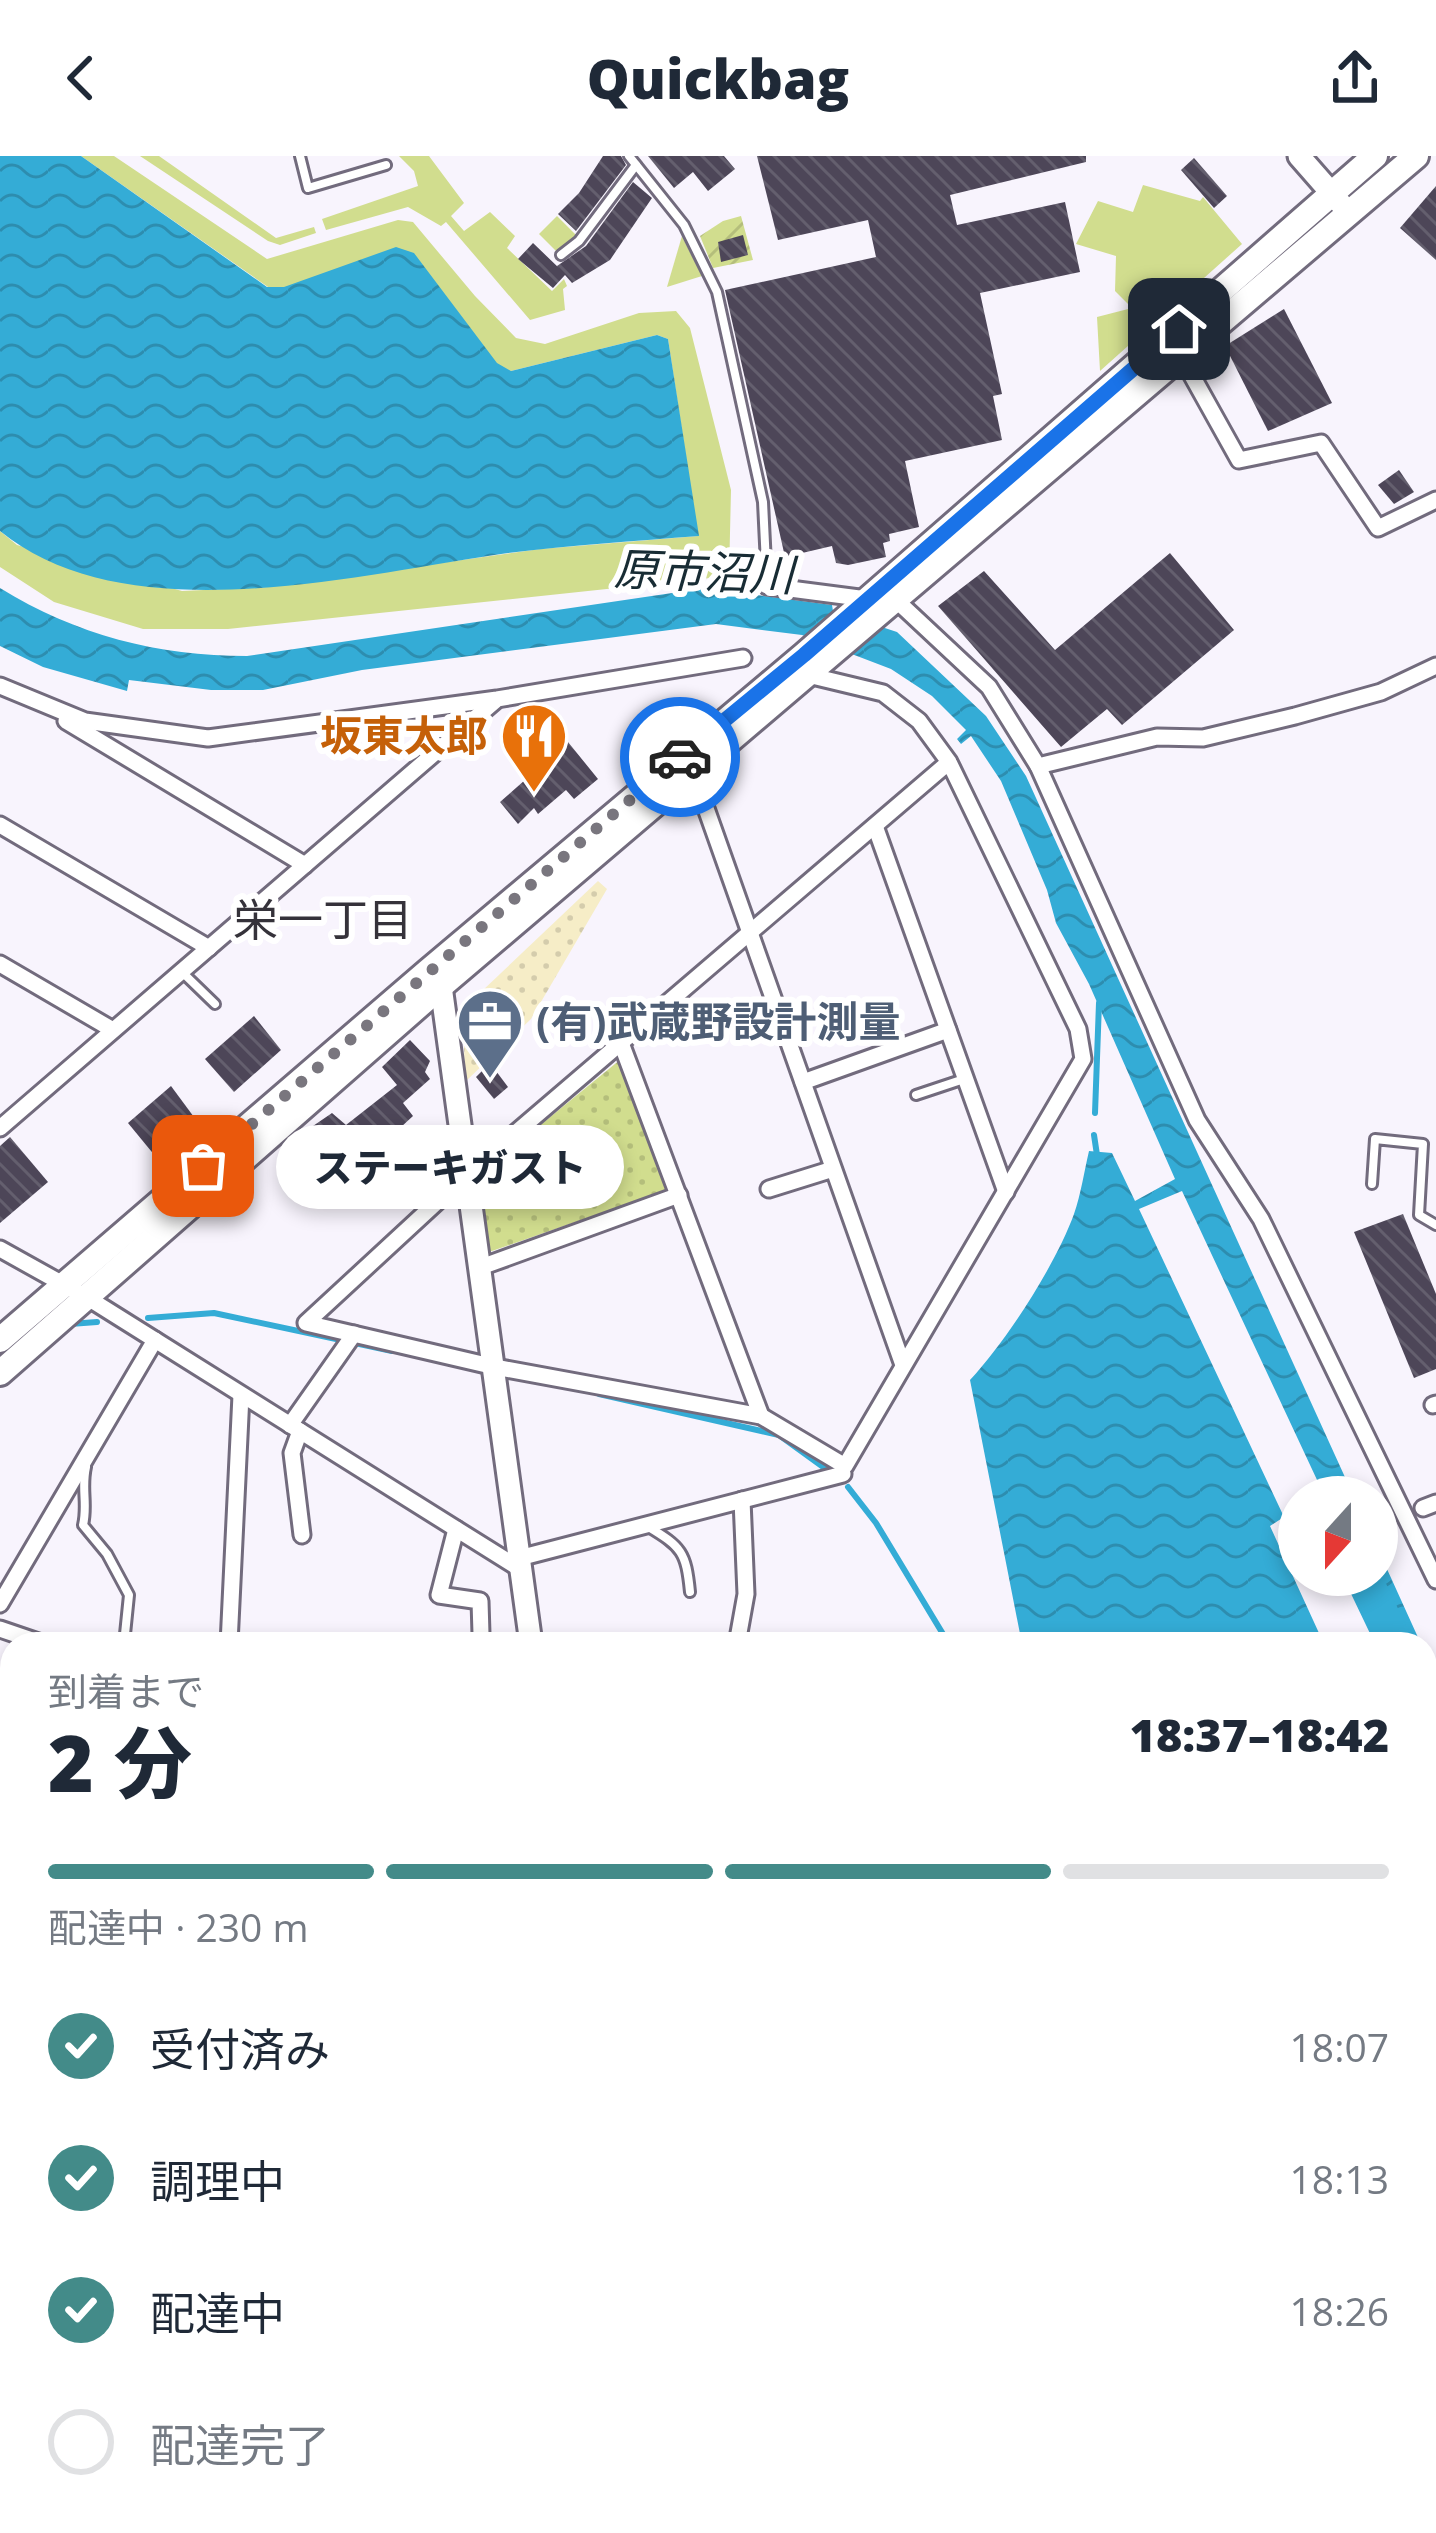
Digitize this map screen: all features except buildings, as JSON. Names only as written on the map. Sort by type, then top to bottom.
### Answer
[{"type":"main road","points":[[0,1372],[76,1291],[434,979],[812,664],[864,610],[1375,156]]},
{"type":"main road","points":[[864,610],[896,600],[1416,156]]},
{"type":"main road","points":[[0,1340],[76,1291]]},
{"type":"street","points":[[1299,156],[1349,214]]},
{"type":"street","points":[[1181,356],[1239,460],[1321,443],[1378,528],[1436,500]]},
{"type":"street","points":[[767,586],[864,610]]},
{"type":"street","points":[[896,600],[989,687],[1038,766],[1197,1120],[1262,1219],[1436,1580]]},
{"type":"street","points":[[0,686],[86,721],[208,738],[497,699],[743,658]]},
{"type":"street","points":[[812,664],[883,693],[920,721],[949,762],[1078,1029],[1083,1059],[845,1466],[761,1416],[496,1372],[350,1340],[306,1323],[464,1177],[949,762]]},
{"type":"street","points":[[1038,766],[1157,737],[1203,739],[1295,716],[1382,692],[1436,666]]},
{"type":"street","points":[[3,1120],[497,699]]},
{"type":"street","points":[[31,700],[305,865]]},
{"type":"street","points":[[690,762],[903,1365]]},
{"type":"street","points":[[0,825],[209,948]]},
{"type":"street","points":[[875,826],[1006,1192]]},
{"type":"street","points":[[0,964],[113,1030]]},
{"type":"street","points":[[434,979],[481,1267],[529,1632]]},
{"type":"street","points":[[803,1082],[948,1030]]},
{"type":"street","points":[[621,1042],[761,1416]]},
{"type":"street","points":[[769,1189],[833,1168]]},
{"type":"street","points":[[481,1267],[680,1195]]},
{"type":"street","points":[[0,1249],[520,1564],[843,1474]]},
{"type":"street","points":[[0,1604],[154,1340]]},
{"type":"street","points":[[302,1535],[292,1453],[295,1428],[350,1340]]},
{"type":"street","points":[[230,1632],[241,1395]]},
{"type":"street","points":[[738,1632],[746,1594],[742,1500]]},
{"type":"street","points":[[456,1529],[440,1595],[480,1601],[481,1632]]},
{"type":"lane","points":[[300,156],[308,188],[386,165]]},
{"type":"lane","points":[[629,156],[684,225],[717,292],[763,502],[767,586]]},
{"type":"lane","points":[[561,255],[579,242],[637,165]]},
{"type":"lane","points":[[182,972],[215,1004]]},
{"type":"lane","points":[[916,1095],[965,1078]]},
{"type":"lane","points":[[1372,1184],[1375,1139],[1423,1144],[1419,1215],[1436,1225]]},
{"type":"lane","points":[[88,1460],[81,1488],[88,1505],[83,1525],[129,1595],[125,1632]]},
{"type":"lane","points":[[646,1526],[678,1544],[687,1562],[690,1592]]},
{"type":"green space","points":[[81,156],[114,156],[267,259],[398,220],[413,222],[516,338],[545,344],[639,313],[676,311],[690,328],[731,490],[729,576],[228,629],[143,629],[54,602],[0,567],[0,531],[17,545],[182,591],[268,587],[540,549],[698,536],[668,339],[657,335],[511,371],[284,287],[268,287]]},
{"type":"green space","points":[[140,156],[159,156],[276,238],[314,227],[316,233],[280,245],[268,241]]},
{"type":"green space","points":[[399,156],[429,156],[464,203],[451,216],[464,231],[490,212],[515,236],[507,248],[552,291],[564,279],[565,310],[530,320],[446,222],[441,226],[408,207],[326,230],[322,219],[418,186],[414,171]]},
{"type":"green space","points":[[1143,185],[1200,201],[1203,197],[1242,244],[1100,371],[1097,317],[1132,308],[1115,291],[1116,256],[1076,244],[1098,201],[1133,212]]},
{"type":"green space","points":[[557,216],[576,235],[557,252],[539,234]]},
{"type":"green space","points":[[741,216],[753,260],[713,268],[700,236]]},
{"type":"green space","points":[[682,236],[702,276],[667,287]]},
{"type":"green space","points":[[621,1059],[670,1189],[489,1252],[473,1180]]},
{"type":"sand","points":[[598,881],[607,889],[531,1019],[465,1082],[463,1009]]},
{"type":"water","points":[[0,156],[81,156],[267,287],[284,287],[396,247],[414,253],[497,363],[511,371],[657,335],[668,339],[699,536],[532,550],[246,589],[177,589],[112,581],[52,563],[0,531]]},
{"type":"water","points":[[733,584],[757,595],[832,605],[833,611],[897,632],[986,716],[1026,776],[1344,1476],[1315,1476],[1182,1191],[1139,1209],[1278,1504],[1278,1521],[1270,1526],[1278,1543],[1278,1596],[1302,1596],[1319,1632],[1020,1632],[970,1380],[1014,1324],[1055,1256],[1074,1214],[1089,1151],[1112,1153],[1135,1201],[1175,1179],[1089,984],[1056,923],[1001,781],[971,736],[961,744],[957,739],[966,730],[932,696],[891,669],[802,635],[716,624],[362,670],[263,690],[211,690],[129,680],[127,691],[43,667],[0,646],[0,588],[58,618],[119,640],[247,656]]},
{"type":"water","points":[[1398,1593],[1416,1632],[1393,1632],[1374,1596]]},
{"type":"waterway","points":[[1095,1113],[1099,1003]]},
{"type":"waterway","points":[[1094,1135],[1097,1155]]},
{"type":"waterway","points":[[148,1318],[214,1313],[392,1351]]},
{"type":"waterway","points":[[70,1324],[97,1322]]},
{"type":"waterway","points":[[599,1394],[779,1435],[826,1469]]},
{"type":"waterway","points":[[848,1487],[876,1523],[942,1632]]},
{"type":"waterway","name":"原市沼川","points":[[1372,1596],[1389,1632]]},
{"type":"way so far","points":[[203,1166],[680,757]]},
{"type":"place","name":"坂東太郎","points":[[534,795]]},
{"type":"place","name":"(有)武蔵野設計測量","points":[[490,1081]]},
{"type":"place","name":"ステーキガスト","points":[[203,1166]]},
{"type":"district","name":"栄一丁目","points":[[323,920]]},
{"type":"route","points":[[680,757],[1179,329]]}]
